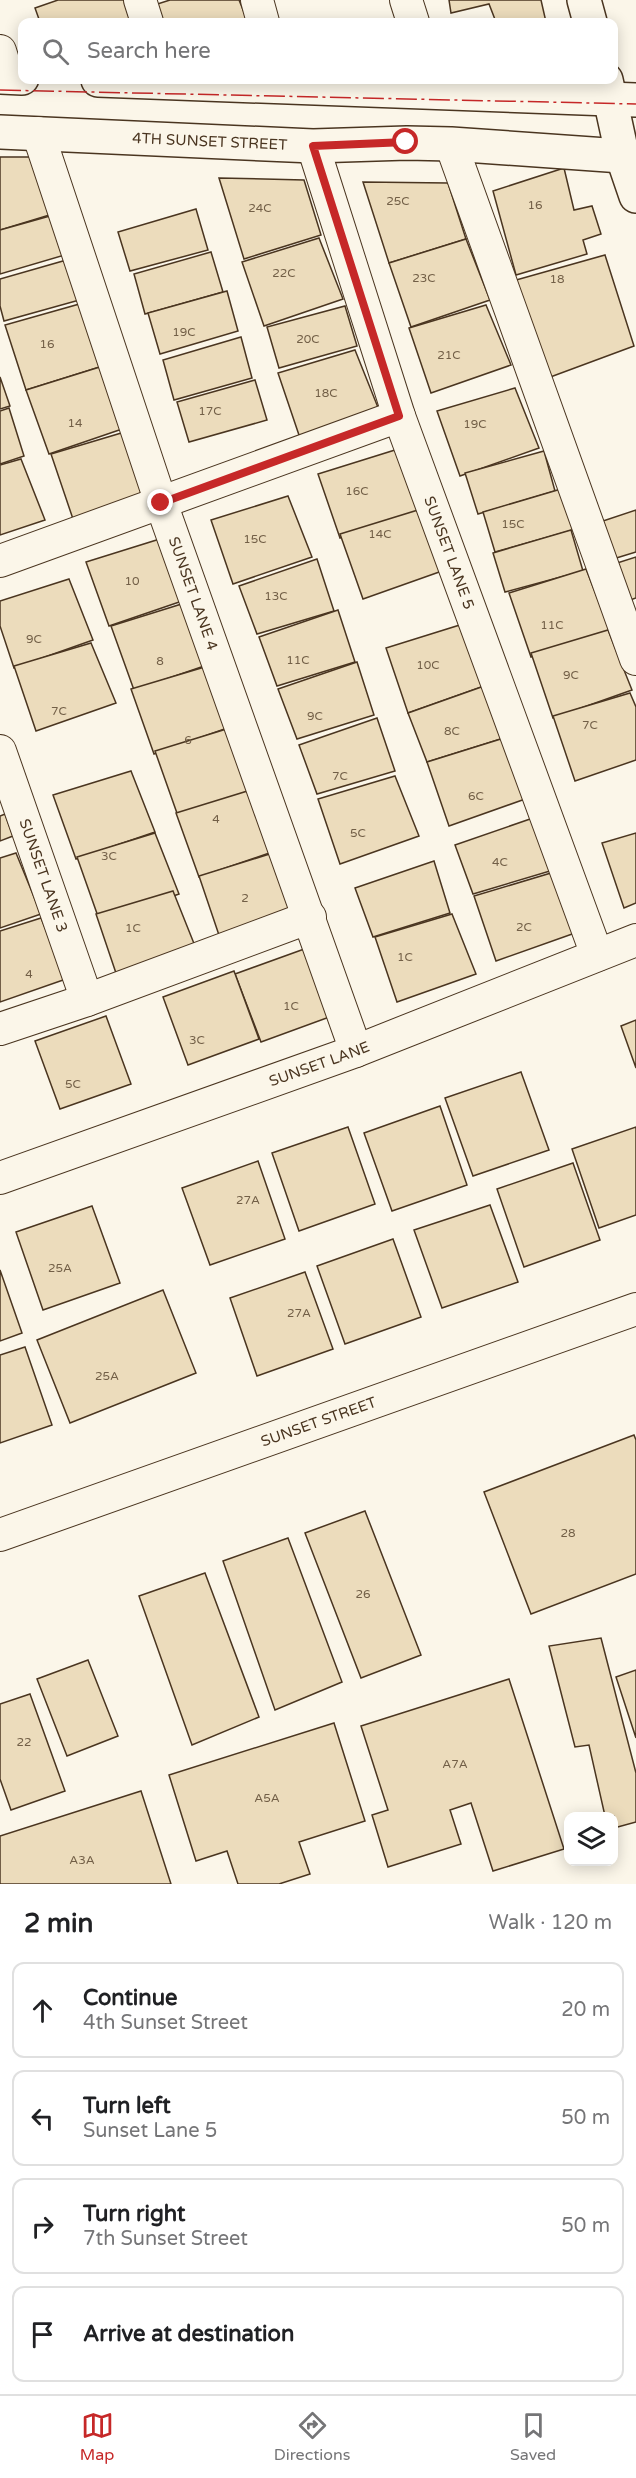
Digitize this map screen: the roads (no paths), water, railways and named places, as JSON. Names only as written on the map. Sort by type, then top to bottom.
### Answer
[{"type":"street","points":[[140,0],[146,18]]},
{"type":"street","points":[[257,0],[262,18]]},
{"type":"street","points":[[406,0],[412,18]]},
{"type":"street","points":[[584,0],[589,18]]},
{"type":"street","points":[[316,84],[617,93],[636,196]]},
{"type":"street","points":[[406,142],[421,134],[427,118],[422,101],[425,87]]},
{"type":"street","name":"4TH SUNSET STREET","points":[[0,132],[313,146],[406,142],[630,158]]},
{"type":"street","name":"SUNSET LANE 4","points":[[38,133],[161,503],[356,1051]]},
{"type":"street","points":[[451,144],[636,659]]},
{"type":"street","name":"SUNSET LANE 5","points":[[313,146],[399,416],[597,955]]},
{"type":"street","points":[[0,561],[399,416]]},
{"type":"street","name":"SUNSET LANE 3","points":[[0,751],[87,1000]]},
{"type":"street","points":[[0,1029],[87,1000],[310,917]]},
{"type":"street","name":"SUNSET LANE","points":[[0,1178],[356,1051],[636,940]]},
{"type":"street","name":"SUNSET STREET","points":[[0,1535],[636,1309]]}]
